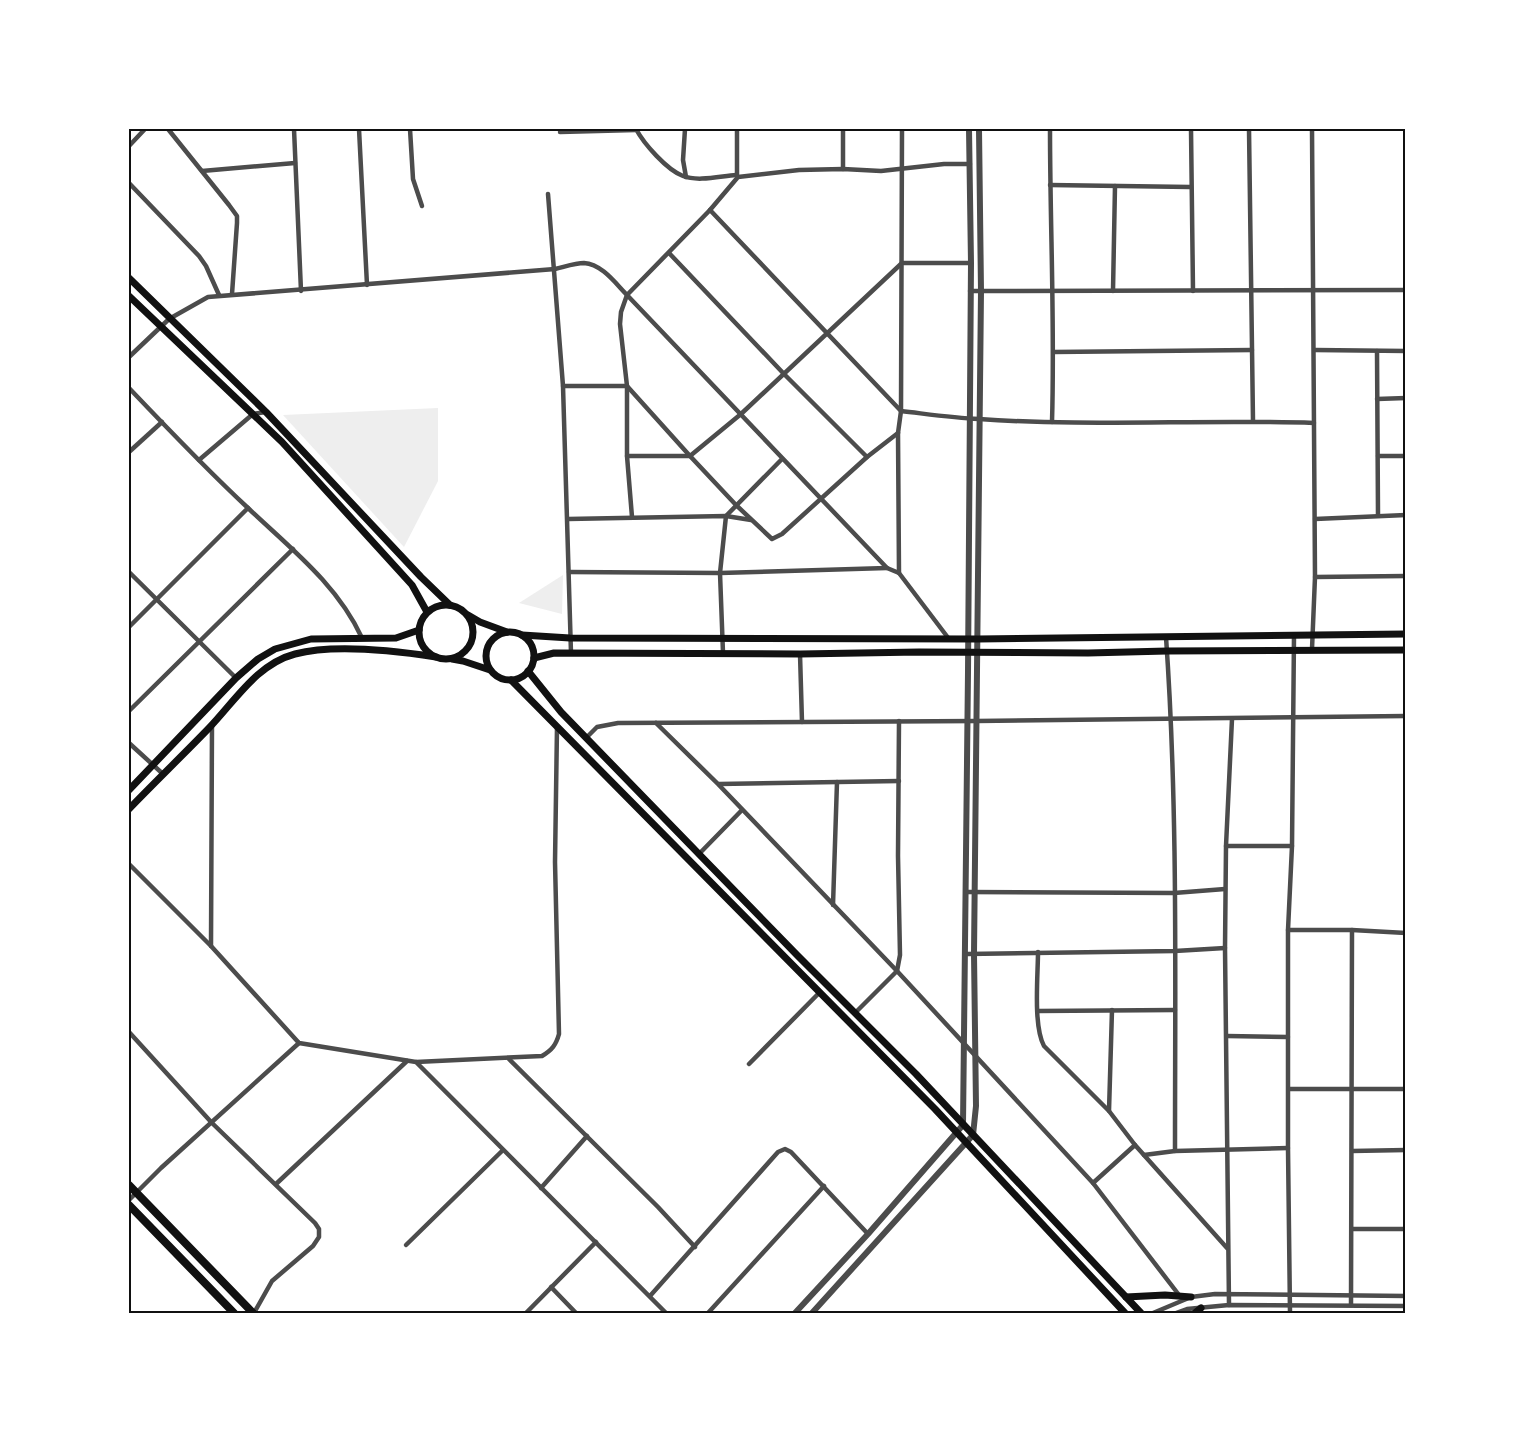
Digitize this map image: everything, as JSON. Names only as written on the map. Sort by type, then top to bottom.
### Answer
[{"type":"highway","points":[[129,1185],[254,1313]]},
{"type":"highway","points":[[129,1205],[234,1313]]},
{"type":"main road","points":[[129,278],[266,412],[450,605]]},
{"type":"main road","points":[[129,296],[253,414],[336,500],[412,585],[428,612]]},
{"type":"main road","points":[[436,657],[422,645],[419,630],[423,617],[440,605],[459,608],[480,622],[507,632],[570,638],[978,639],[1406,634]]},
{"type":"main road","points":[[447,658],[457,656],[471,642],[473,633],[467,615]]},
{"type":"main road","points":[[129,790],[236,678],[258,659],[293,642],[319,638],[396,638],[419,630]]},
{"type":"main road","points":[[507,632],[497,635],[490,642],[486,651],[486,661],[490,670],[497,677],[511,680],[525,675],[534,658],[529,641],[522,635]]},
{"type":"main road","points":[[861,638],[861,652]]},
{"type":"main road","points":[[534,658],[555,653],[1088,653],[1295,649],[1406,650]]},
{"type":"main road","points":[[129,809],[254,679],[278,661],[309,652],[399,652],[463,661],[490,670]]},
{"type":"main road","points":[[244,670],[254,679]]},
{"type":"main road","points":[[528,671],[542,691],[586,739],[973,1135],[1141,1313]]},
{"type":"main road","points":[[511,680],[958,1133],[1125,1313]]},
{"type":"main road","points":[[1126,1297],[1179,1295],[1191,1298]]},
{"type":"street","points":[[129,146],[145,129]]},
{"type":"street","points":[[168,129],[237,216],[232,294]]},
{"type":"street","points":[[294,129],[301,291]]},
{"type":"street","points":[[359,129],[367,285]]},
{"type":"street","points":[[410,129],[413,179],[422,206]]},
{"type":"street","points":[[685,129],[683,160],[686,177]]},
{"type":"street","points":[[632,517],[627,456],[627,386],[620,324],[621,312],[627,296],[710,210],[737,176],[737,129]]},
{"type":"street","points":[[843,129],[843,169]]},
{"type":"street","points":[[899,573],[898,433],[901,411],[902,129]]},
{"type":"street","points":[[795,1313],[963,1125],[967,954],[971,263],[969,129]]},
{"type":"street","points":[[812,1313],[973,1135],[976,1106],[974,954],[981,291],[979,129]]},
{"type":"street","points":[[1050,129],[1051,292],[1054,352],[1052,422]]},
{"type":"street","points":[[1191,129],[1193,291]]},
{"type":"street","points":[[1249,129],[1253,421]]},
{"type":"street","points":[[1312,129],[1315,350],[1315,578],[1312,650]]},
{"type":"street","points":[[560,132],[636,130],[666,165],[686,177],[707,178],[799,170],[903,170],[944,164],[970,164]]},
{"type":"street","points":[[202,171],[295,163]]},
{"type":"street","points":[[129,183],[199,256],[219,295]]},
{"type":"street","points":[[1050,185],[1190,187]]},
{"type":"street","points":[[1113,291],[1114,186]]},
{"type":"street","points":[[549,194],[563,386],[571,653]]},
{"type":"street","points":[[710,210],[901,411],[980,419],[1052,422],[1314,423]]},
{"type":"street","points":[[669,253],[867,457]]},
{"type":"street","points":[[129,357],[169,319],[195,302],[208,297],[555,269],[585,263],[606,273],[887,568]]},
{"type":"street","points":[[627,456],[690,456],[741,414],[902,263],[971,263]]},
{"type":"street","points":[[970,291],[1406,290]]},
{"type":"street","points":[[1054,352],[1252,350]]},
{"type":"street","points":[[1315,350],[1406,351]]},
{"type":"street","points":[[1377,351],[1378,515]]},
{"type":"street","points":[[563,386],[627,386],[736,505],[772,539],[782,534],[867,457],[898,433]]},
{"type":"street","points":[[129,388],[199,460],[293,549],[340,599],[362,638]]},
{"type":"street","points":[[1377,399],[1406,398]]},
{"type":"street","points":[[199,460],[253,414],[266,412]]},
{"type":"street","points":[[129,452],[162,422]]},
{"type":"street","points":[[1378,456],[1406,456]]},
{"type":"street","points":[[723,653],[720,573],[726,516],[782,459]]},
{"type":"street","points":[[129,627],[248,508]]},
{"type":"street","points":[[1315,519],[1406,515]]},
{"type":"street","points":[[568,519],[726,516],[751,520]]},
{"type":"street","points":[[129,711],[293,549]]},
{"type":"street","points":[[569,572],[720,573],[887,568],[899,573],[949,639]]},
{"type":"street","points":[[129,572],[236,678]]},
{"type":"street","points":[[1315,578],[1406,576]]},
{"type":"street","points":[[1290,1313],[1288,930],[1292,846],[1294,635]]},
{"type":"street","points":[[1166,637],[1171,718],[1175,951],[1175,1151]]},
{"type":"street","points":[[800,654],[802,722]]},
{"type":"street","points":[[586,739],[597,727],[656,723],[1406,716]]},
{"type":"street","points":[[1229,1305],[1225,948],[1226,846],[1232,719]]},
{"type":"street","points":[[855,1013],[897,971],[900,942],[899,721]]},
{"type":"street","points":[[656,723],[718,784],[897,971],[1093,1183],[1179,1295]]},
{"type":"street","points":[[211,946],[212,725]]},
{"type":"street","points":[[129,864],[211,946],[299,1043],[416,1062],[542,1056],[556,1044],[559,1034],[555,862],[556,726]]},
{"type":"street","points":[[129,743],[163,774]]},
{"type":"street","points":[[718,784],[899,781]]},
{"type":"street","points":[[833,904],[837,782]]},
{"type":"street","points":[[699,854],[742,810]]},
{"type":"street","points":[[1226,846],[1292,846]]},
{"type":"street","points":[[967,892],[1174,893],[1226,890]]},
{"type":"street","points":[[1288,930],[1406,933]]},
{"type":"street","points":[[1351,1305],[1352,930]]},
{"type":"street","points":[[967,954],[1175,951],[1225,948]]},
{"type":"street","points":[[1038,952],[1038,1011],[1044,1046],[1109,1111],[1135,1145],[1227,1248]]},
{"type":"street","points":[[748,1064],[820,992]]},
{"type":"street","points":[[1109,1111],[1112,1010]]},
{"type":"street","points":[[1038,1011],[1175,1010]]},
{"type":"street","points":[[129,1032],[212,1123],[276,1184],[315,1223],[319,1230],[319,1237],[314,1246],[272,1281],[254,1313]]},
{"type":"street","points":[[1227,1036],[1288,1037]]},
{"type":"street","points":[[129,1200],[299,1043]]},
{"type":"street","points":[[508,1058],[694,1246]]},
{"type":"street","points":[[276,1184],[407,1061]]},
{"type":"street","points":[[416,1062],[502,1151],[666,1313]]},
{"type":"street","points":[[1289,1089],[1406,1089]]},
{"type":"street","points":[[541,1188],[587,1136]]},
{"type":"street","points":[[1093,1183],[1135,1145]]},
{"type":"street","points":[[1144,1155],[1175,1151],[1288,1148]]},
{"type":"street","points":[[650,1296],[778,1152],[785,1149],[791,1152],[868,1234]]},
{"type":"street","points":[[1352,1151],[1406,1150]]},
{"type":"street","points":[[406,1245],[502,1151]]},
{"type":"street","points":[[708,1313],[824,1186]]},
{"type":"street","points":[[1352,1229],[1406,1229]]},
{"type":"street","points":[[526,1313],[596,1242]]},
{"type":"street","points":[[551,1287],[576,1313]]},
{"type":"street","points":[[1153,1313],[1191,1298],[1229,1293],[1406,1296]]},
{"type":"street","points":[[1176,1313],[1186,1309],[1198,1310],[1229,1305],[1406,1306]]},
{"type":"shaded area","points":[[438,408],[438,481],[404,547],[283,415]]},
{"type":"shaded area","points":[[563,575],[562,614],[519,603]]}]
